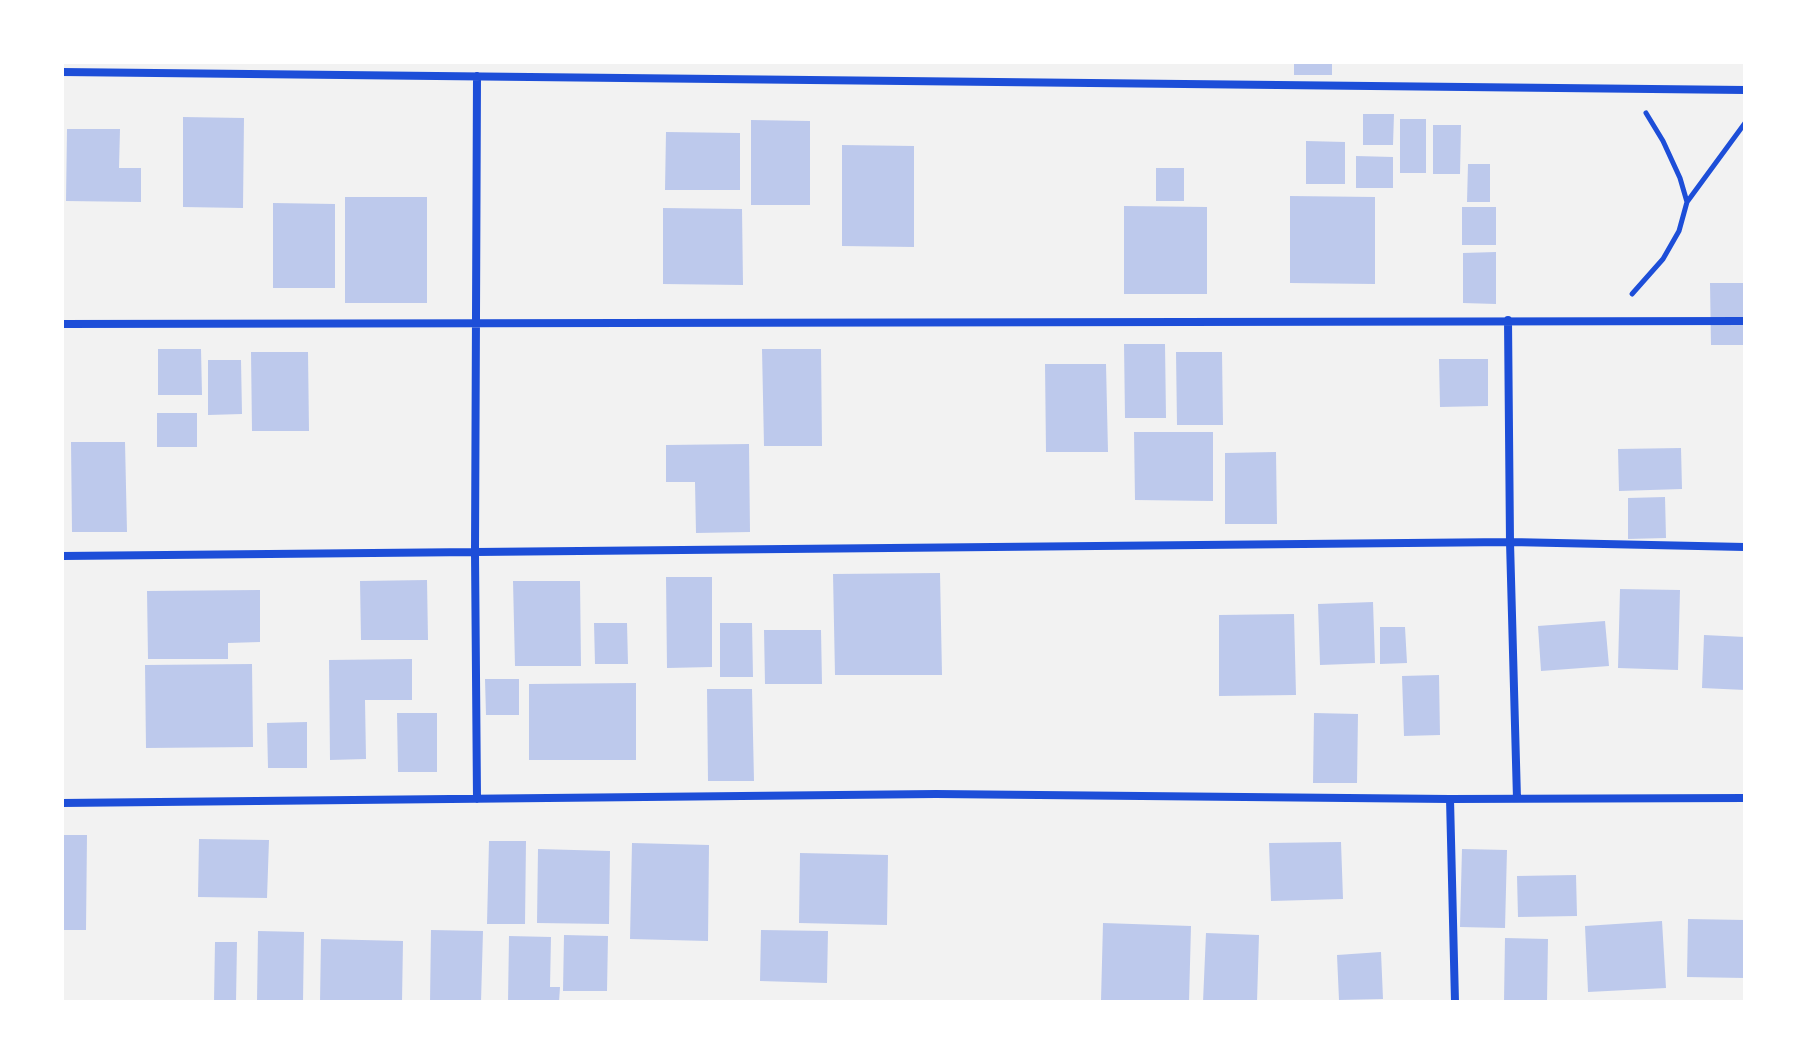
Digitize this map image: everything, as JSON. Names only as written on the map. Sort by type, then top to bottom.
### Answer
[{"type":"street","points":[[62,72],[1745,90]]},
{"type":"street","points":[[477,76],[477,799]]},
{"type":"street","points":[[1508,320],[1517,799]]},
{"type":"street","points":[[62,324],[1745,321]]},
{"type":"street","points":[[62,556],[1510,542],[1745,547]]},
{"type":"street","points":[[62,803],[952,794],[1450,799],[1745,798]]},
{"type":"street","points":[[1450,799],[1455,1002]]},
{"type":"path","points":[[1632,88],[1663,141],[1687,202]]},
{"type":"path","points":[[1597,320],[1633,293],[1663,259],[1679,231],[1687,202],[1745,123]]},
{"type":"building","points":[[1294,62],[1332,62],[1332,75],[1294,75]]},
{"type":"building","points":[[1363,114],[1394,114],[1393,145],[1363,145]]},
{"type":"building","points":[[183,117],[244,118],[243,208],[183,207]]},
{"type":"building","points":[[1400,119],[1426,119],[1426,173],[1400,173]]},
{"type":"building","points":[[751,120],[810,121],[810,205],[751,205]]},
{"type":"building","points":[[1433,125],[1461,125],[1460,174],[1433,174]]},
{"type":"building","points":[[67,129],[120,129],[119,168],[141,168],[141,202],[66,201]]},
{"type":"building","points":[[666,132],[740,133],[740,190],[665,190]]},
{"type":"building","points":[[1306,141],[1345,142],[1345,184],[1306,184]]},
{"type":"building","points":[[842,145],[914,146],[914,247],[842,246]]},
{"type":"building","points":[[1356,156],[1393,157],[1393,188],[1356,188]]},
{"type":"building","points":[[1468,164],[1490,164],[1490,202],[1467,202]]},
{"type":"building","points":[[1156,168],[1184,168],[1184,201],[1156,201]]},
{"type":"building","points":[[1290,196],[1375,197],[1375,284],[1290,283]]},
{"type":"building","points":[[345,197],[427,197],[427,303],[345,303]]},
{"type":"building","points":[[273,203],[335,204],[335,288],[273,288]]},
{"type":"building","points":[[1124,206],[1207,207],[1207,294],[1124,294]]},
{"type":"building","points":[[1462,207],[1496,207],[1496,245],[1462,245]]},
{"type":"building","points":[[663,208],[742,209],[743,285],[663,284]]},
{"type":"building","points":[[1496,252],[1496,304],[1463,303],[1463,253]]},
{"type":"building","points":[[1710,283],[1745,283],[1745,345],[1711,345]]},
{"type":"building","points":[[1124,344],[1165,344],[1166,418],[1125,418]]},
{"type":"building","points":[[158,349],[201,349],[202,395],[158,395]]},
{"type":"building","points":[[762,349],[821,349],[822,446],[764,446]]},
{"type":"building","points":[[251,352],[308,352],[309,431],[252,431]]},
{"type":"building","points":[[1176,352],[1222,352],[1223,425],[1177,425]]},
{"type":"building","points":[[1439,359],[1488,359],[1488,406],[1440,407]]},
{"type":"building","points":[[208,360],[241,360],[242,414],[208,415]]},
{"type":"building","points":[[1045,364],[1106,364],[1108,452],[1046,452]]},
{"type":"building","points":[[157,413],[197,413],[197,447],[157,447]]},
{"type":"building","points":[[1134,432],[1213,432],[1213,501],[1135,500]]},
{"type":"building","points":[[71,442],[125,442],[127,532],[72,532]]},
{"type":"building","points":[[749,444],[750,532],[696,533],[695,482],[666,482],[666,445]]},
{"type":"building","points":[[1681,448],[1682,489],[1619,491],[1618,449]]},
{"type":"building","points":[[1276,452],[1277,524],[1225,524],[1225,453]]},
{"type":"building","points":[[1665,497],[1666,538],[1628,539],[1628,498]]},
{"type":"building","points":[[940,573],[942,675],[835,675],[833,574]]},
{"type":"building","points":[[666,577],[712,577],[712,667],[667,668]]},
{"type":"building","points":[[427,580],[428,640],[361,640],[360,581]]},
{"type":"building","points":[[513,581],[580,581],[581,666],[515,666]]},
{"type":"building","points":[[1620,589],[1680,590],[1678,670],[1618,668]]},
{"type":"building","points":[[260,590],[260,642],[228,643],[228,659],[148,659],[147,591]]},
{"type":"building","points":[[1373,602],[1375,663],[1320,665],[1318,604]]},
{"type":"building","points":[[1294,614],[1296,695],[1219,696],[1219,615]]},
{"type":"building","points":[[1605,621],[1609,666],[1541,671],[1538,626]]},
{"type":"building","points":[[594,623],[627,623],[628,664],[595,664]]},
{"type":"building","points":[[720,623],[752,623],[753,677],[720,677]]},
{"type":"building","points":[[1380,627],[1405,627],[1407,663],[1380,664]]},
{"type":"building","points":[[764,630],[821,630],[822,684],[765,684]]},
{"type":"building","points":[[1704,635],[1745,637],[1745,690],[1702,688]]},
{"type":"building","points":[[412,659],[412,700],[365,700],[366,759],[330,760],[329,660]]},
{"type":"building","points":[[252,664],[253,747],[146,748],[145,665]]},
{"type":"building","points":[[1439,675],[1440,735],[1404,736],[1402,676]]},
{"type":"building","points":[[485,679],[519,679],[519,715],[486,715]]},
{"type":"building","points":[[636,683],[636,760],[529,760],[529,684]]},
{"type":"building","points":[[707,689],[752,689],[754,781],[708,781]]},
{"type":"building","points":[[397,713],[437,713],[437,772],[398,772]]},
{"type":"building","points":[[1314,713],[1358,714],[1357,783],[1313,783]]},
{"type":"building","points":[[307,722],[307,768],[268,768],[267,723]]},
{"type":"building","points":[[62,835],[87,835],[86,930],[62,930]]},
{"type":"building","points":[[199,839],[269,840],[267,898],[198,897]]},
{"type":"building","points":[[489,841],[526,841],[525,924],[487,924]]},
{"type":"building","points":[[1341,842],[1343,899],[1271,901],[1269,843]]},
{"type":"building","points":[[632,843],[709,845],[708,941],[630,939]]},
{"type":"building","points":[[538,849],[610,851],[609,924],[537,923]]},
{"type":"building","points":[[1462,849],[1507,850],[1505,928],[1460,927]]},
{"type":"building","points":[[800,853],[888,855],[887,925],[799,923]]},
{"type":"building","points":[[1576,875],[1577,916],[1518,917],[1517,876]]},
{"type":"building","points":[[1688,919],[1745,920],[1745,978],[1687,977]]},
{"type":"building","points":[[1662,921],[1666,988],[1588,992],[1585,926]]},
{"type":"building","points":[[1103,923],[1191,926],[1189,1002],[1101,1001]]},
{"type":"building","points":[[431,930],[483,931],[481,1002],[430,1002]]},
{"type":"building","points":[[761,930],[828,931],[827,983],[760,981]]},
{"type":"building","points":[[258,931],[304,932],[303,1002],[257,1002]]},
{"type":"building","points":[[1206,933],[1259,935],[1257,1002],[1203,1002]]},
{"type":"building","points":[[564,935],[608,936],[607,991],[563,991]]},
{"type":"building","points":[[509,936],[551,937],[550,987],[560,987],[559,1002],[508,1002]]},
{"type":"building","points":[[1505,938],[1548,939],[1547,1002],[1504,1002]]},
{"type":"building","points":[[321,939],[403,941],[402,1002],[320,1002]]},
{"type":"building","points":[[215,942],[237,942],[236,1002],[214,1002]]},
{"type":"building","points":[[1381,952],[1383,999],[1339,1000],[1337,955]]}]
